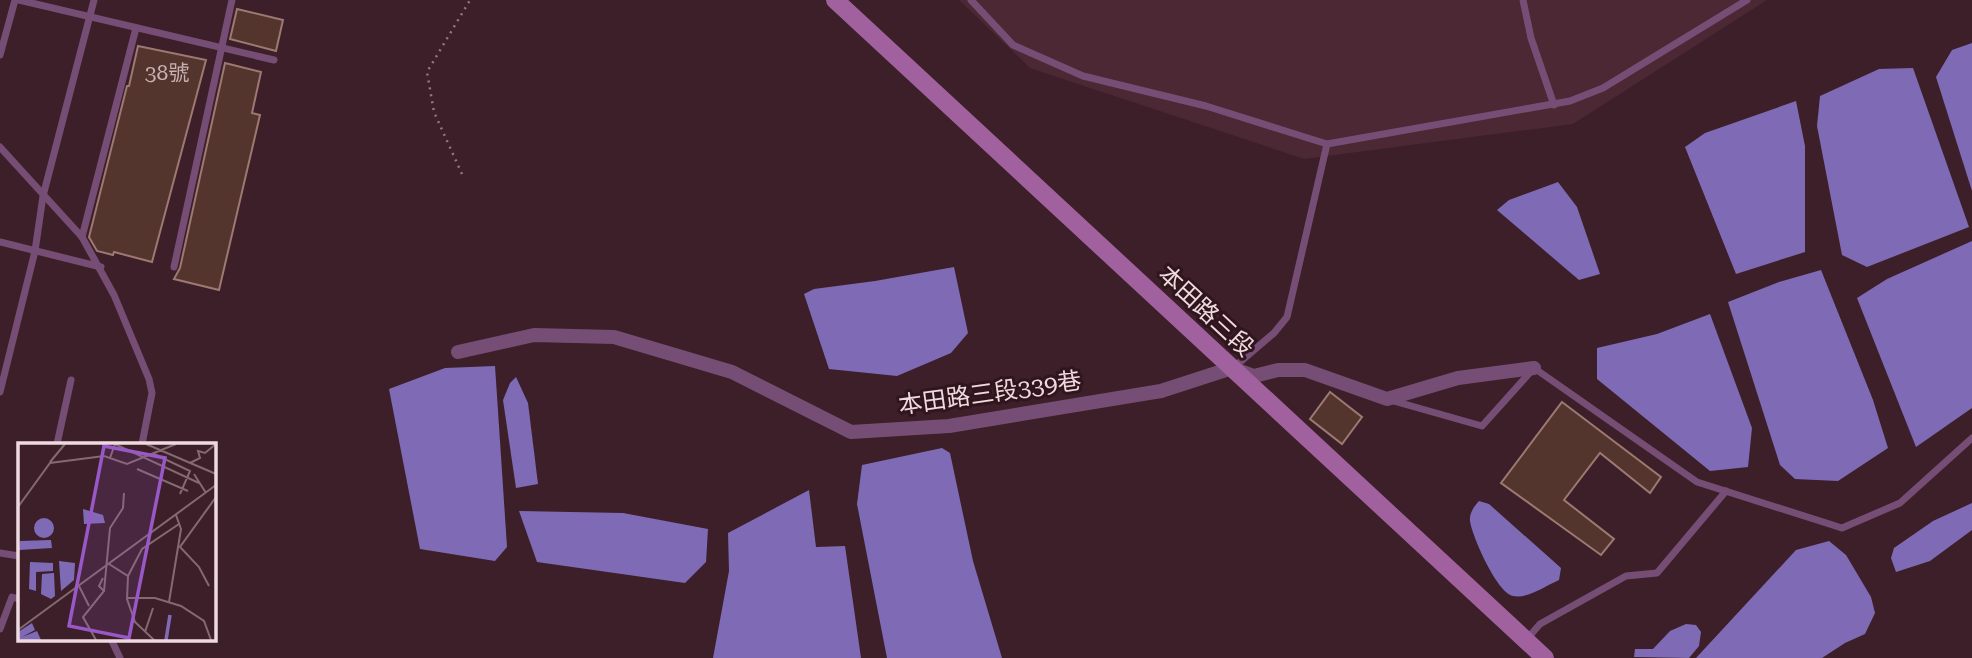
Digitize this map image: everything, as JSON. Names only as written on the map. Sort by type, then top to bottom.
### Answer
[{"type":"street","name":"本田路三段","points":[[835,0],[1545,658]]},
{"type":"street","name":"本田路三段339巷","points":[[458,352],[534,335],[614,337],[732,372],[851,432],[949,426],[1148,394],[1232,368],[1254,376],[1278,370],[1304,370],[1387,399]]},
{"type":"street","points":[[1387,399],[1458,378],[1534,368]]},
{"type":"lane","points":[[0,55],[17,0],[274,60]]},
{"type":"lane","points":[[0,392],[35,251],[43,195],[94,0]]},
{"type":"lane","points":[[174,267],[232,0]]},
{"type":"lane","points":[[971,0],[1013,46],[1083,76],[1206,106],[1327,144],[1570,101],[1602,88],[1747,0]]},
{"type":"lane","points":[[1523,0],[1531,38],[1554,105]]},
{"type":"lane","points":[[82,237],[136,28]]},
{"type":"lane","points":[[1232,368],[1274,333],[1287,317],[1327,144]]},
{"type":"lane","points":[[0,147],[82,237],[101,267],[149,379],[152,393],[142,443]]},
{"type":"lane","points":[[0,242],[101,267]]},
{"type":"lane","points":[[1387,399],[1482,426],[1534,368],[1697,482],[1842,528],[1900,503],[1972,438]]},
{"type":"lane","points":[[57,443],[71,380]]},
{"type":"lane","points":[[1526,640],[1540,624],[1626,576],[1657,573],[1726,491]]},
{"type":"lane","points":[[0,553],[18,556]]},
{"type":"lane","points":[[0,629],[12,597],[18,599]]},
{"type":"lane","points":[[111,640],[120,658]]},
{"type":"path","points":[[462,174],[434,112],[427,72],[470,0]]},
{"type":"shaded area","points":[[959,0],[1767,0],[1573,124],[1304,159],[1030,68]]},
{"type":"shaded area","points":[[1972,43],[1972,191],[1936,77],[1952,50]]},
{"type":"shaded area","points":[[1913,68],[1969,227],[1867,267],[1842,255],[1817,126],[1820,96],[1879,69]]},
{"type":"shaded area","points":[[1796,101],[1805,146],[1805,252],[1736,274],[1685,147],[1705,133]]},
{"type":"shaded area","points":[[1558,182],[1577,207],[1600,274],[1579,280],[1497,210],[1509,200]]},
{"type":"shaded area","points":[[1972,241],[1972,408],[1916,447],[1857,298],[1887,279]]},
{"type":"shaded area","points":[[954,267],[968,333],[951,353],[897,376],[829,369],[804,294],[814,289]]},
{"type":"shaded area","points":[[1821,270],[1873,400],[1888,448],[1838,481],[1795,479],[1780,465],[1728,302],[1779,282]]},
{"type":"shaded area","points":[[1710,314],[1752,428],[1748,467],[1710,471],[1597,379],[1597,348],[1657,334]]},
{"type":"shaded area","points":[[495,366],[507,547],[495,561],[420,549],[389,389],[445,368]]},
{"type":"shaded area","points":[[516,377],[528,403],[538,484],[516,488],[503,400],[510,383]]},
{"type":"shaded area","points":[[942,448],[950,453],[973,561],[1002,658],[887,658],[857,504],[862,465]]},
{"type":"shaded area","points":[[809,490],[816,547],[845,546],[861,658],[713,658],[729,571],[728,533]]},
{"type":"shaded area","points":[[1479,501],[1489,504],[1561,568],[1559,580],[1525,596],[1507,593],[1486,563],[1472,528],[1470,516]]},
{"type":"shaded area","points":[[1972,503],[1972,530],[1930,561],[1896,572],[1891,558],[1894,548],[1933,521]]},
{"type":"shaded area","points":[[519,511],[623,513],[708,529],[706,562],[685,583],[537,562]]},
{"type":"shaded area","points":[[1829,541],[1846,555],[1871,597],[1875,613],[1865,634],[1822,658],[1696,658],[1796,550]]},
{"type":"shaded area","points":[[1686,624],[1696,625],[1701,632],[1699,646],[1689,658],[1634,657],[1635,649],[1653,649],[1670,631]]},
{"type":"building","points":[[237,9],[283,20],[276,51],[230,39]]},
{"type":"building","points":[[138,46],[206,60],[152,262],[114,252],[113,255],[97,251],[89,237]]},
{"type":"building","points":[[225,63],[261,72],[252,113],[260,115],[219,290],[174,279],[180,268]]},
{"type":"building","points":[[1330,392],[1362,417],[1342,444],[1310,419]]},
{"type":"building","points":[[1562,402],[1661,477],[1650,493],[1600,453],[1564,500],[1614,539],[1601,555],[1501,483]]}]
